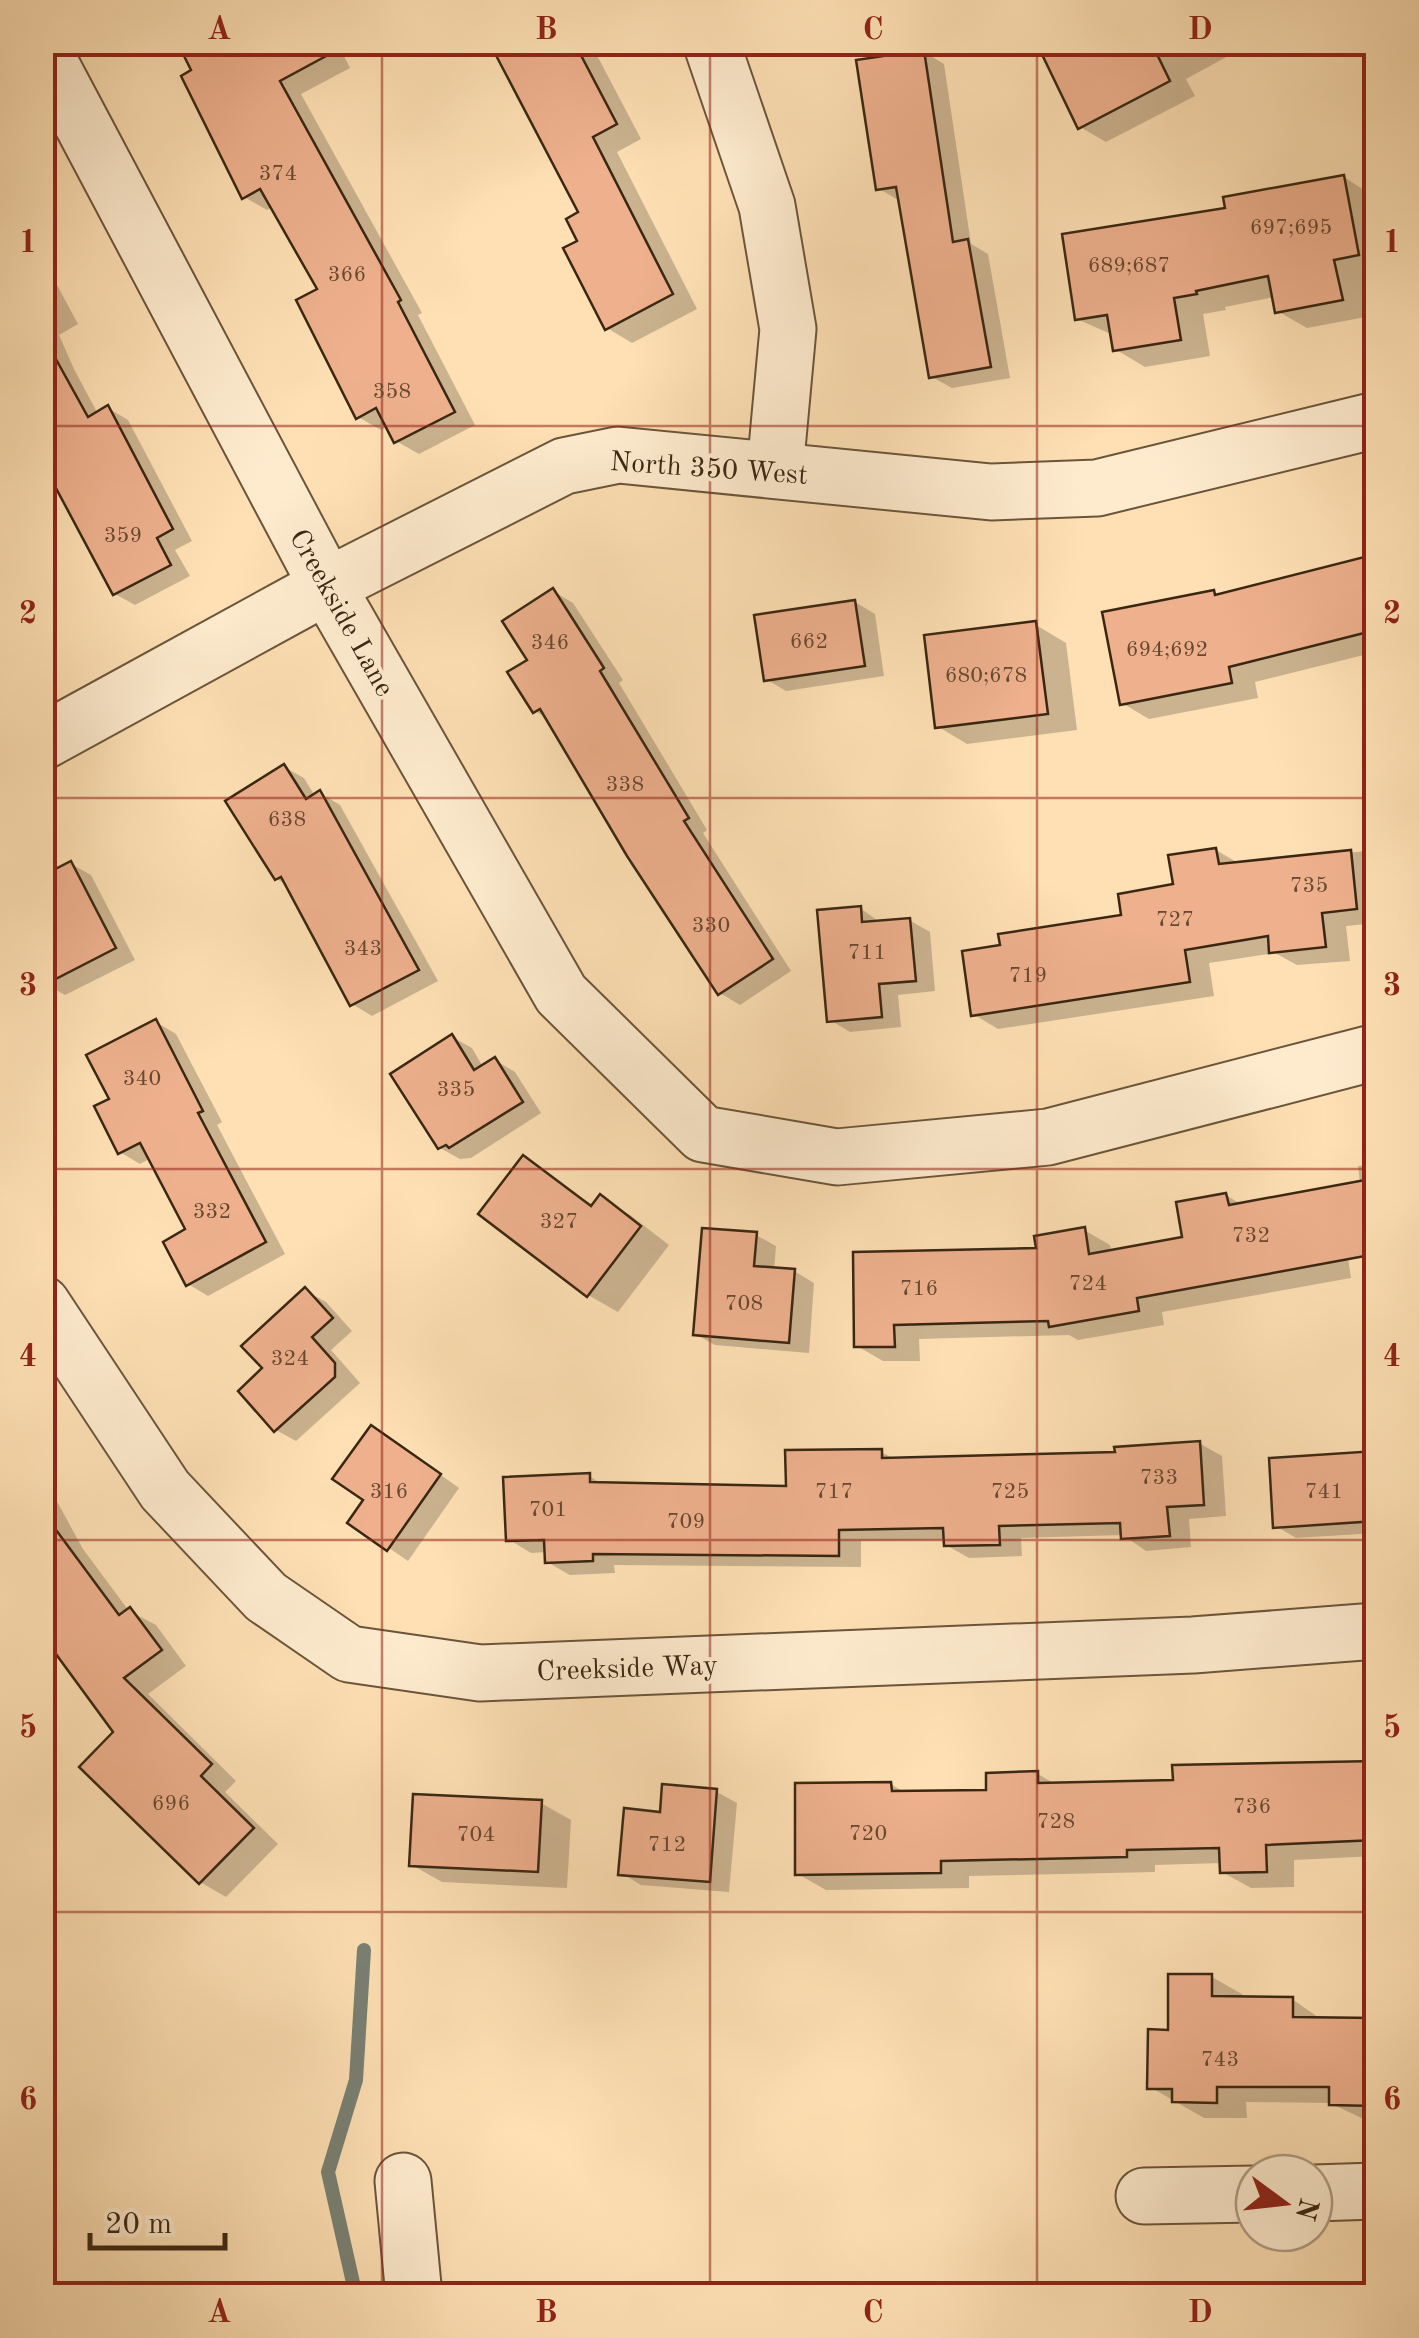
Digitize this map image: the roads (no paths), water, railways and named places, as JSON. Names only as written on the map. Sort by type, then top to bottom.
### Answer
[{"type":"street","points":[[711,42],[766,206],[788,328],[776,470]]},
{"type":"street","name":"Creekside Lane","points":[[42,48],[327,586],[561,994],[703,1134],[837,1157],[1048,1137],[1376,1052]]},
{"type":"street","name":"North 350 West","points":[[42,742],[327,586],[564,466],[618,455],[991,492],[1096,488],[1376,420]]},
{"type":"street","name":"Creekside Way","points":[[42,1304],[165,1490],[266,1597],[349,1654],[480,1673],[1194,1645],[1376,1631]]},
{"type":"street","points":[[403,2181],[414,2296]]},
{"type":"street","points":[[1334,2193],[1376,2192]]},
{"type":"street","points":[[1144,2196],[1234,2194]]},
{"type":"waterway","points":[[356,2296],[328,2172],[356,2080],[364,1950]]}]
